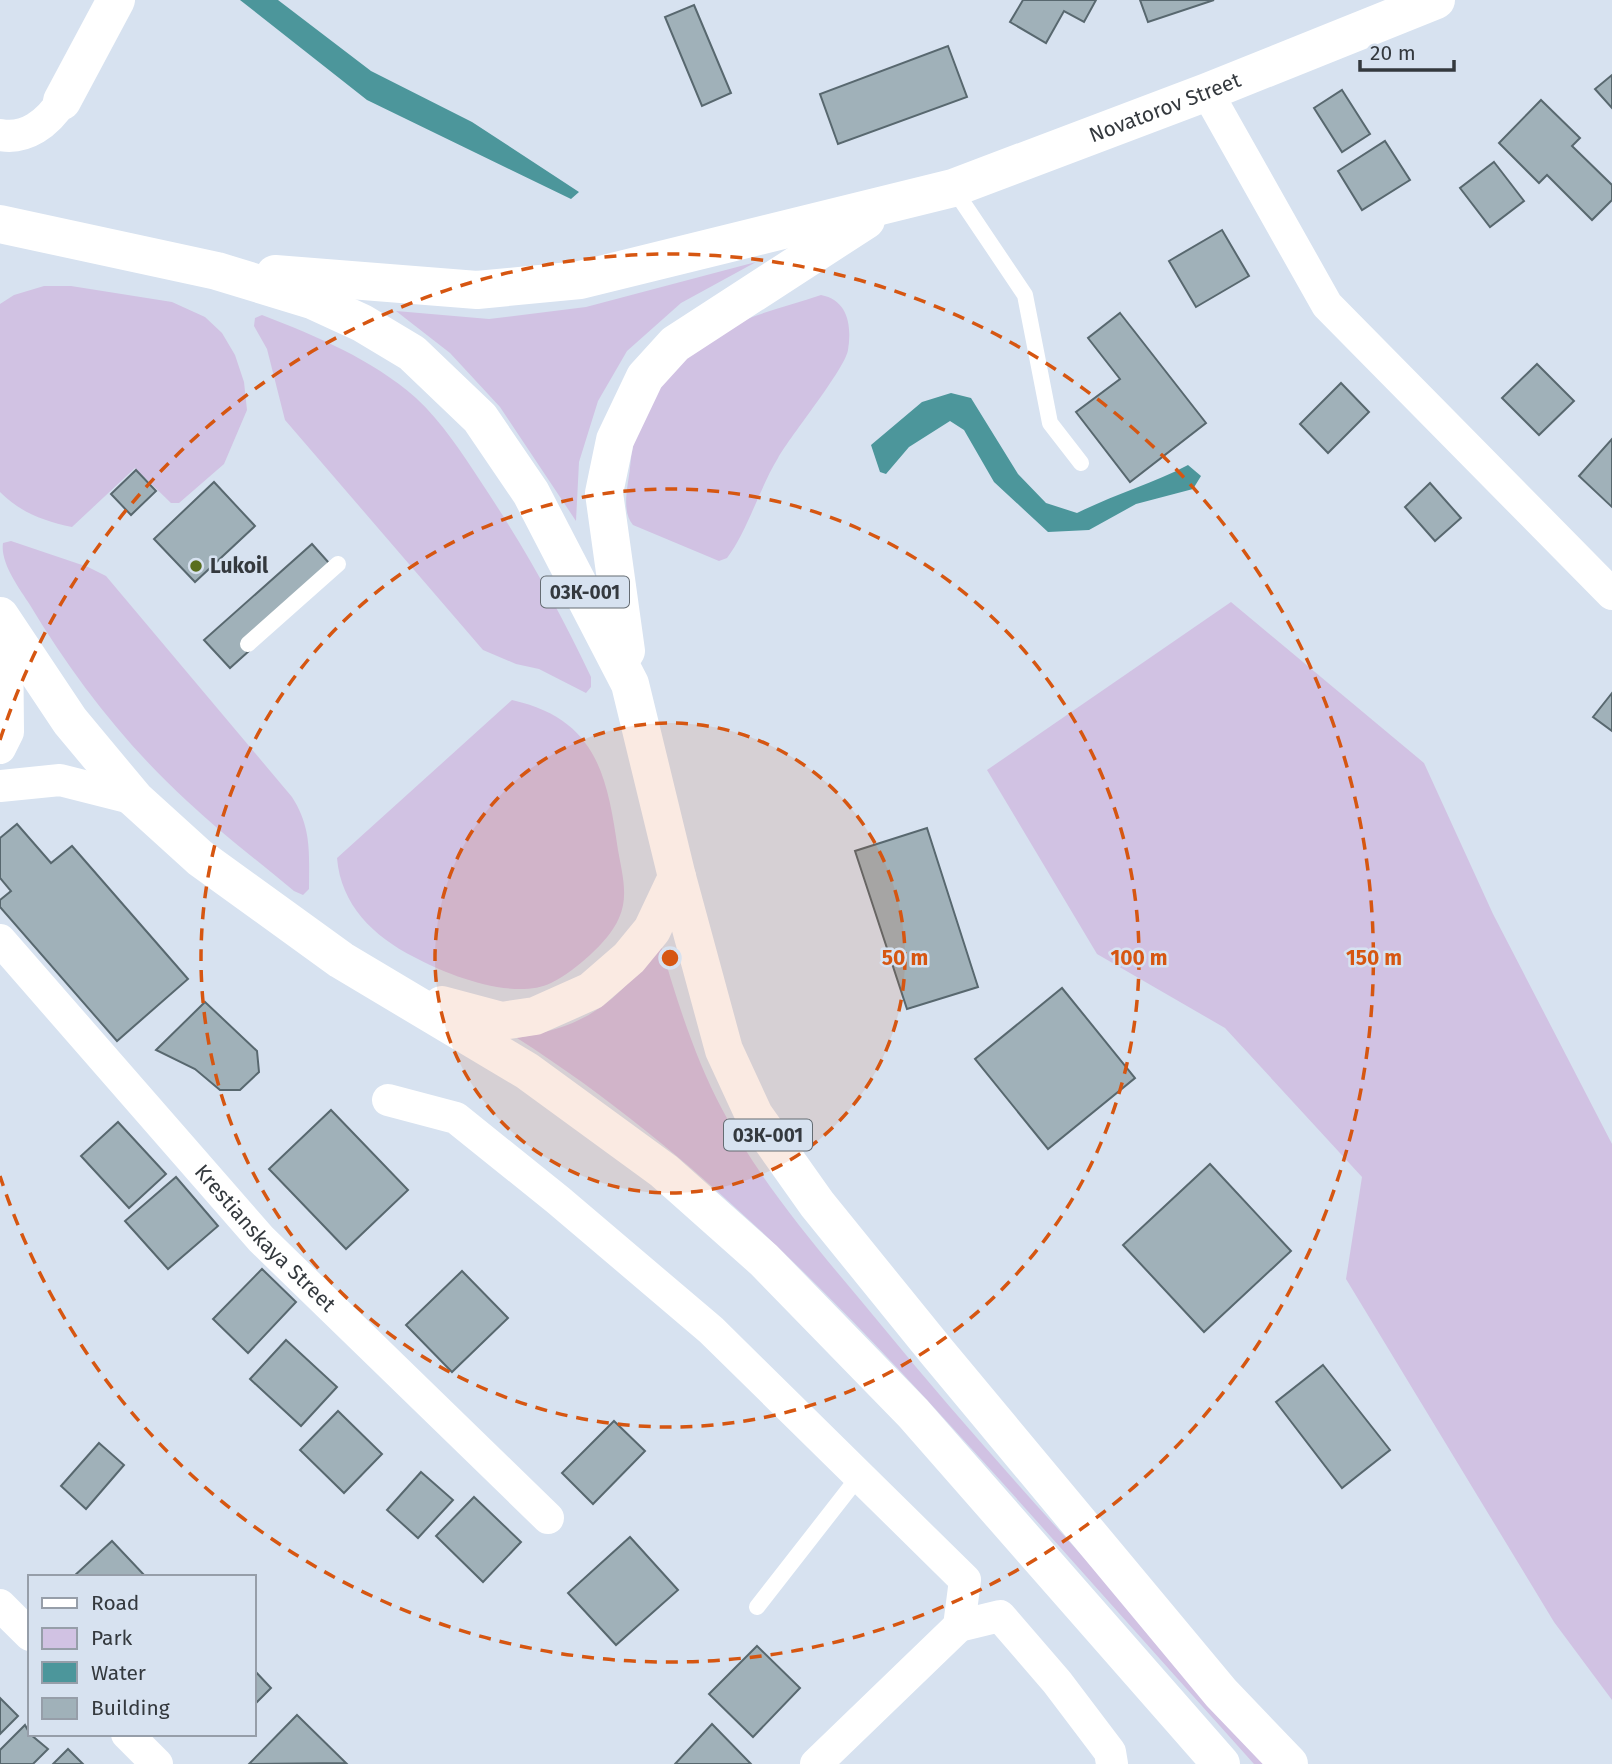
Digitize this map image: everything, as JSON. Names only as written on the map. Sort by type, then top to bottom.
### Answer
[{"type":"main road","points":[[62,101],[116,0]]},
{"type":"main road","name":"Novatorov Street","points":[[217,271],[490,289],[580,280],[953,188],[1207,92],[1436,0]]},
{"type":"main road","points":[[631,684],[604,493],[615,440],[645,377],[674,344],[889,205]]},
{"type":"main road","name":"03К-001","points":[[0,225],[217,271],[312,300],[362,323],[412,353],[480,418],[531,493],[631,684],[677,877],[724,1050],[762,1126],[817,1204],[937,1352],[1221,1693],[1289,1764]]},
{"type":"main road","name":"03К-001","points":[[0,251],[62,240]]},
{"type":"main road","points":[[4,622],[70,721],[135,799],[200,858],[258,903],[380,985],[527,1071],[664,1171],[764,1260],[913,1413],[1221,1764]]},
{"type":"main road","points":[[380,985],[502,1021],[535,1016],[591,990],[629,957],[652,930],[677,877]]},
{"type":"street","points":[[1207,92],[1327,305],[1609,586]]},
{"type":"street","points":[[0,135],[14,137],[32,131],[53,114],[62,101]]},
{"type":"street","points":[[0,748],[8,732],[4,622]]},
{"type":"street","points":[[0,786],[60,779],[135,799]]},
{"type":"street","name":"Krestianskaya Street","points":[[0,940],[261,1239],[548,1518]]},
{"type":"street","points":[[388,1100],[456,1118],[711,1330],[965,1580],[959,1626]]},
{"type":"street","points":[[0,1605],[28,1634]]},
{"type":"street","points":[[816,1764],[959,1626],[1000,1616],[1057,1682],[1110,1752],[1112,1764]]},
{"type":"street","points":[[129,1736],[157,1764]]},
{"type":"lane","points":[[953,188],[1025,295],[1050,423],[1081,463]]},
{"type":"lane","points":[[248,644],[338,564]]},
{"type":"lane","points":[[757,1607],[860,1475]]},
{"type":"green space","points":[[756,262],[681,303],[627,351],[598,401],[579,462],[576,521],[500,407],[450,353],[396,311],[489,319],[586,307]]},
{"type":"green space","points":[[44,286],[71,286],[172,302],[205,317],[222,333],[235,355],[244,382],[247,410],[224,464],[179,503],[171,503],[135,468],[72,527],[33,515],[0,492],[0,304],[14,295]]},
{"type":"green space","points":[[821,295],[837,302],[846,315],[849,332],[845,359],[778,458],[727,558],[719,561],[633,525],[627,513],[626,498],[633,445],[649,403],[674,365],[709,336],[729,326]]},
{"type":"green space","points":[[262,315],[323,340],[362,360],[399,384],[434,417],[459,449],[496,506],[553,602],[591,677],[591,687],[586,693],[539,669],[516,664],[483,650],[285,420],[267,349],[254,326],[255,318]]},
{"type":"green space","points":[[11,541],[88,567],[106,576],[292,797],[303,820],[308,842],[309,889],[303,895],[294,891],[226,836],[187,801],[142,756],[101,709],[64,658],[11,575],[4,559],[3,543]]},
{"type":"green space","points":[[1231,602],[1424,763],[1493,914],[1612,1144],[1612,1700],[1554,1622],[1346,1279],[1362,1177],[1225,1028],[1097,954],[987,770]]},
{"type":"green space","points":[[512,700],[540,709],[562,721],[580,736],[592,754],[609,797],[624,893],[622,910],[616,923],[590,955],[551,983],[536,988],[519,989],[481,984],[462,978],[414,957],[385,939],[352,904],[340,875],[337,858]]},
{"type":"green space","points":[[661,946],[687,1029],[712,1090],[756,1167],[796,1221],[977,1438],[1272,1764],[1254,1764],[945,1419],[773,1242],[650,1134],[585,1084],[517,1038],[565,1026],[600,1008],[629,982]]},
{"type":"water","points":[[240,0],[278,0],[371,71],[472,122],[579,192],[571,199],[367,100]]},
{"type":"water","points":[[951,393],[971,398],[1018,474],[1046,503],[1077,513],[1188,465],[1201,476],[1193,489],[1136,504],[1089,530],[1048,532],[994,482],[964,430],[950,421],[909,447],[886,474],[880,472],[871,445],[922,402]]},
{"type":"building","points":[[1023,0],[1096,0],[1084,22],[1064,11],[1046,43],[1010,22]]},
{"type":"building","points":[[1140,0],[1214,0],[1148,22]]},
{"type":"building","points":[[694,5],[731,93],[702,106],[665,17]]},
{"type":"building","points":[[948,46],[967,97],[838,144],[820,94]]},
{"type":"building","points":[[1612,75],[1612,108],[1595,89]]},
{"type":"building","points":[[1342,90],[1370,134],[1342,152],[1314,108]]},
{"type":"building","points":[[1541,100],[1580,138],[1572,146],[1612,185],[1612,200],[1592,220],[1547,175],[1539,183],[1499,143]]},
{"type":"building","points":[[1385,141],[1410,180],[1362,210],[1338,171]]},
{"type":"building","points":[[1494,162],[1524,201],[1490,227],[1460,188]]},
{"type":"building","points":[[1222,230],[1249,276],[1196,307],[1169,261]]},
{"type":"building","points":[[1120,313],[1206,423],[1130,482],[1076,412],[1120,379],[1088,338]]},
{"type":"building","points":[[1537,364],[1574,401],[1539,435],[1502,398]]},
{"type":"building","points":[[1341,383],[1369,412],[1328,453],[1300,424]]},
{"type":"building","points":[[1612,439],[1612,507],[1579,476]]},
{"type":"building","points":[[136,470],[156,491],[131,515],[111,494]]},
{"type":"building","points":[[214,482],[255,526],[195,582],[154,539]]},
{"type":"building","points":[[1430,483],[1461,518],[1435,541],[1405,507]]},
{"type":"building","points":[[312,544],[337,572],[230,668],[204,640]]},
{"type":"building","points":[[1612,693],[1612,731],[1593,717]]},
{"type":"building","points":[[17,824],[51,863],[72,846],[188,979],[117,1041],[0,907],[0,900],[11,891],[0,878],[0,838]]},
{"type":"building","points":[[927,828],[978,987],[907,1009],[855,851]]},
{"type":"building","points":[[1062,988],[1135,1078],[1048,1149],[975,1059]]},
{"type":"building","points":[[205,1002],[257,1051],[259,1072],[240,1090],[220,1090],[195,1069],[156,1050]]},
{"type":"building","points":[[331,1110],[408,1190],[346,1249],[269,1169]]},
{"type":"building","points":[[118,1122],[166,1174],[129,1208],[81,1156]]},
{"type":"building","points":[[1210,1164],[1291,1251],[1204,1332],[1123,1245]]},
{"type":"building","points":[[176,1177],[218,1226],[168,1269],[125,1221]]},
{"type":"building","points":[[262,1269],[296,1302],[248,1353],[213,1319]]},
{"type":"building","points":[[462,1271],[508,1318],[452,1372],[406,1325]]},
{"type":"building","points":[[286,1340],[337,1387],[301,1426],[250,1379]]},
{"type":"building","points":[[1323,1365],[1390,1450],[1342,1488],[1276,1402]]},
{"type":"building","points":[[338,1411],[382,1454],[344,1493],[300,1450]]},
{"type":"building","points":[[614,1421],[645,1451],[593,1504],[562,1473]]},
{"type":"building","points":[[99,1443],[124,1465],[86,1509],[61,1486]]},
{"type":"building","points":[[421,1472],[453,1500],[418,1538],[387,1510]]},
{"type":"building","points":[[474,1497],[521,1542],[483,1582],[436,1536]]},
{"type":"building","points":[[630,1537],[678,1590],[616,1645],[568,1593]]},
{"type":"building","points":[[112,1541],[144,1575],[75,1575]]},
{"type":"building","points":[[757,1646],[800,1688],[753,1737],[709,1694]]},
{"type":"building","points":[[256,1672],[271,1688],[256,1703]]},
{"type":"building","points":[[0,1698],[18,1716],[0,1734]]},
{"type":"building","points":[[297,1715],[346,1763],[249,1764]]},
{"type":"building","points":[[712,1724],[751,1764],[675,1764]]},
{"type":"building","points":[[25,1725],[28,1736],[32,1736],[48,1749],[33,1764],[0,1764],[0,1750]]},
{"type":"building","points":[[68,1749],[83,1764],[53,1764]]},
{"type":"place","name":"Lukoil","points":[[196,566]]}]
